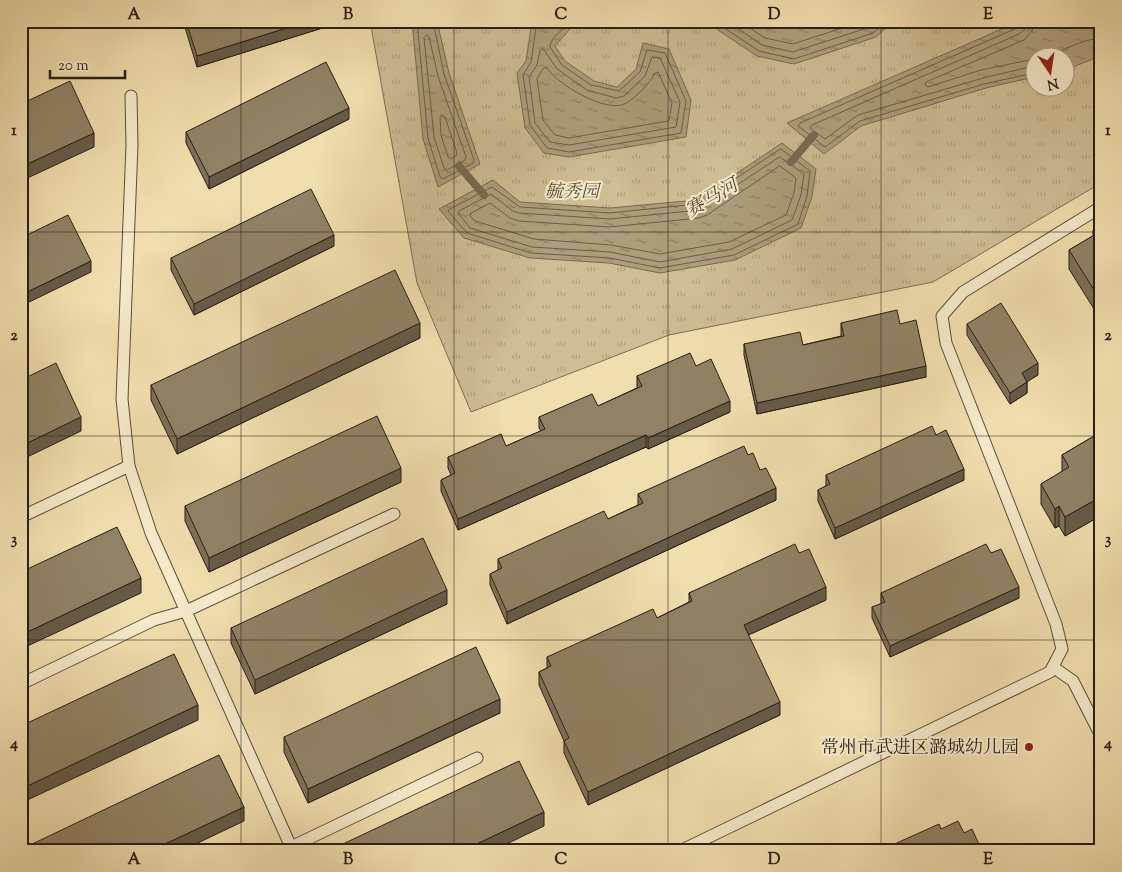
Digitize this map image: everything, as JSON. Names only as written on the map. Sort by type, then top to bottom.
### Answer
[{"type":"lane","points":[[131,96],[132,145],[122,399],[129,466],[151,533],[291,847]]},
{"type":"lane","points":[[680,851],[1050,672],[1062,649],[1056,624],[946,343],[942,316],[963,292],[1101,207]]},
{"type":"lane","points":[[21,517],[129,466]]},
{"type":"lane","points":[[21,684],[154,620],[186,611],[394,514]]},
{"type":"lane","points":[[1053,667],[1073,681],[1101,736]]},
{"type":"lane","points":[[278,851],[291,847],[477,758]]},
{"type":"green space","name":"毓秀园","points":[[370,21],[1101,21],[1101,183],[933,282],[669,335],[471,412],[417,283]]},
{"type":"water","points":[[412,21],[437,21],[449,73],[480,164],[438,187],[423,139]]},
{"type":"water","points":[[532,21],[591,21],[570,29],[555,46],[565,61],[594,81],[617,87],[636,69],[643,43],[669,49],[691,100],[686,137],[569,157],[544,153],[525,128],[517,73],[526,61]]},
{"type":"water","points":[[716,21],[894,21],[876,37],[794,64],[757,56],[718,30]]},
{"type":"water","points":[[1020,21],[1101,21],[1101,56],[1074,66],[1074,48],[1024,48],[1024,79],[986,88],[861,126],[824,154],[787,123]]},
{"type":"water","points":[[782,143],[816,169],[812,197],[801,228],[735,260],[660,273],[609,263],[530,258],[464,238],[439,209],[493,180],[520,202],[610,208],[697,200]]},
{"type":"building","points":[[186,21],[309,21],[197,56]]},
{"type":"building","points":[[326,62],[349,108],[209,177],[186,132]]},
{"type":"building","points":[[70,81],[94,133],[21,167],[21,104]]},
{"type":"building","points":[[311,189],[334,235],[194,304],[171,258]]},
{"type":"building","points":[[68,215],[91,261],[21,295],[21,238]]},
{"type":"building","points":[[1101,225],[1101,286],[1094,290],[1069,250],[1096,234],[1093,230]]},
{"type":"building","points":[[395,270],[420,323],[177,439],[151,385]]},
{"type":"building","points":[[1001,303],[1038,363],[1022,373],[1027,382],[1010,393],[967,324]]},
{"type":"building","points":[[897,310],[900,324],[916,320],[926,366],[757,403],[744,344],[800,332],[803,345],[844,336],[841,323]]},
{"type":"building","points":[[690,353],[696,366],[711,359],[730,401],[648,438],[646,435],[458,519],[441,480],[455,473],[448,457],[501,434],[506,446],[545,429],[539,417],[592,394],[598,406],[642,386],[637,376]]},
{"type":"building","points":[[56,363],[81,417],[21,446],[21,380]]},
{"type":"building","points":[[377,416],[401,468],[209,558],[185,506]]},
{"type":"building","points":[[932,426],[936,435],[946,430],[964,469],[835,528],[818,490],[830,484],[826,475]]},
{"type":"building","points":[[1101,432],[1101,502],[1097,504],[1095,500],[1065,517],[1059,506],[1055,509],[1041,484],[1069,467],[1062,455]]},
{"type":"building","points":[[744,446],[748,455],[753,453],[760,470],[766,468],[776,488],[507,612],[490,574],[502,568],[498,559],[604,511],[608,519],[643,503],[638,494]]},
{"type":"building","points":[[117,527],[141,578],[21,635],[21,572]]},
{"type":"building","points":[[423,538],[447,590],[255,680],[231,628]]},
{"type":"building","points":[[795,544],[799,553],[809,549],[826,587],[744,625],[780,702],[588,792],[564,741],[569,738],[539,672],[551,666],[547,657],[653,609],[657,618],[692,601],[689,593]]},
{"type":"building","points":[[986,544],[991,553],[1001,549],[1019,587],[890,646],[872,607],[885,602],[881,593]]},
{"type":"building","points":[[476,647],[500,699],[308,789],[284,737]]},
{"type":"building","points":[[174,654],[198,705],[21,789],[21,726]]},
{"type":"building","points":[[219,755],[244,807],[150,851],[30,851],[28,846]]},
{"type":"building","points":[[519,761],[544,812],[462,851],[328,851]]},
{"type":"building","points":[[958,821],[964,833],[972,829],[982,851],[879,851],[939,824],[941,829]]},
{"type":"waterway","name":"赛马河","points":[[791,162],[814,135]]},
{"type":"waterway","name":"赛马河","points":[[459,166],[484,195]]},
{"type":"place","name":"常州市武进区潞城幼儿园","points":[[1029,747]]}]
